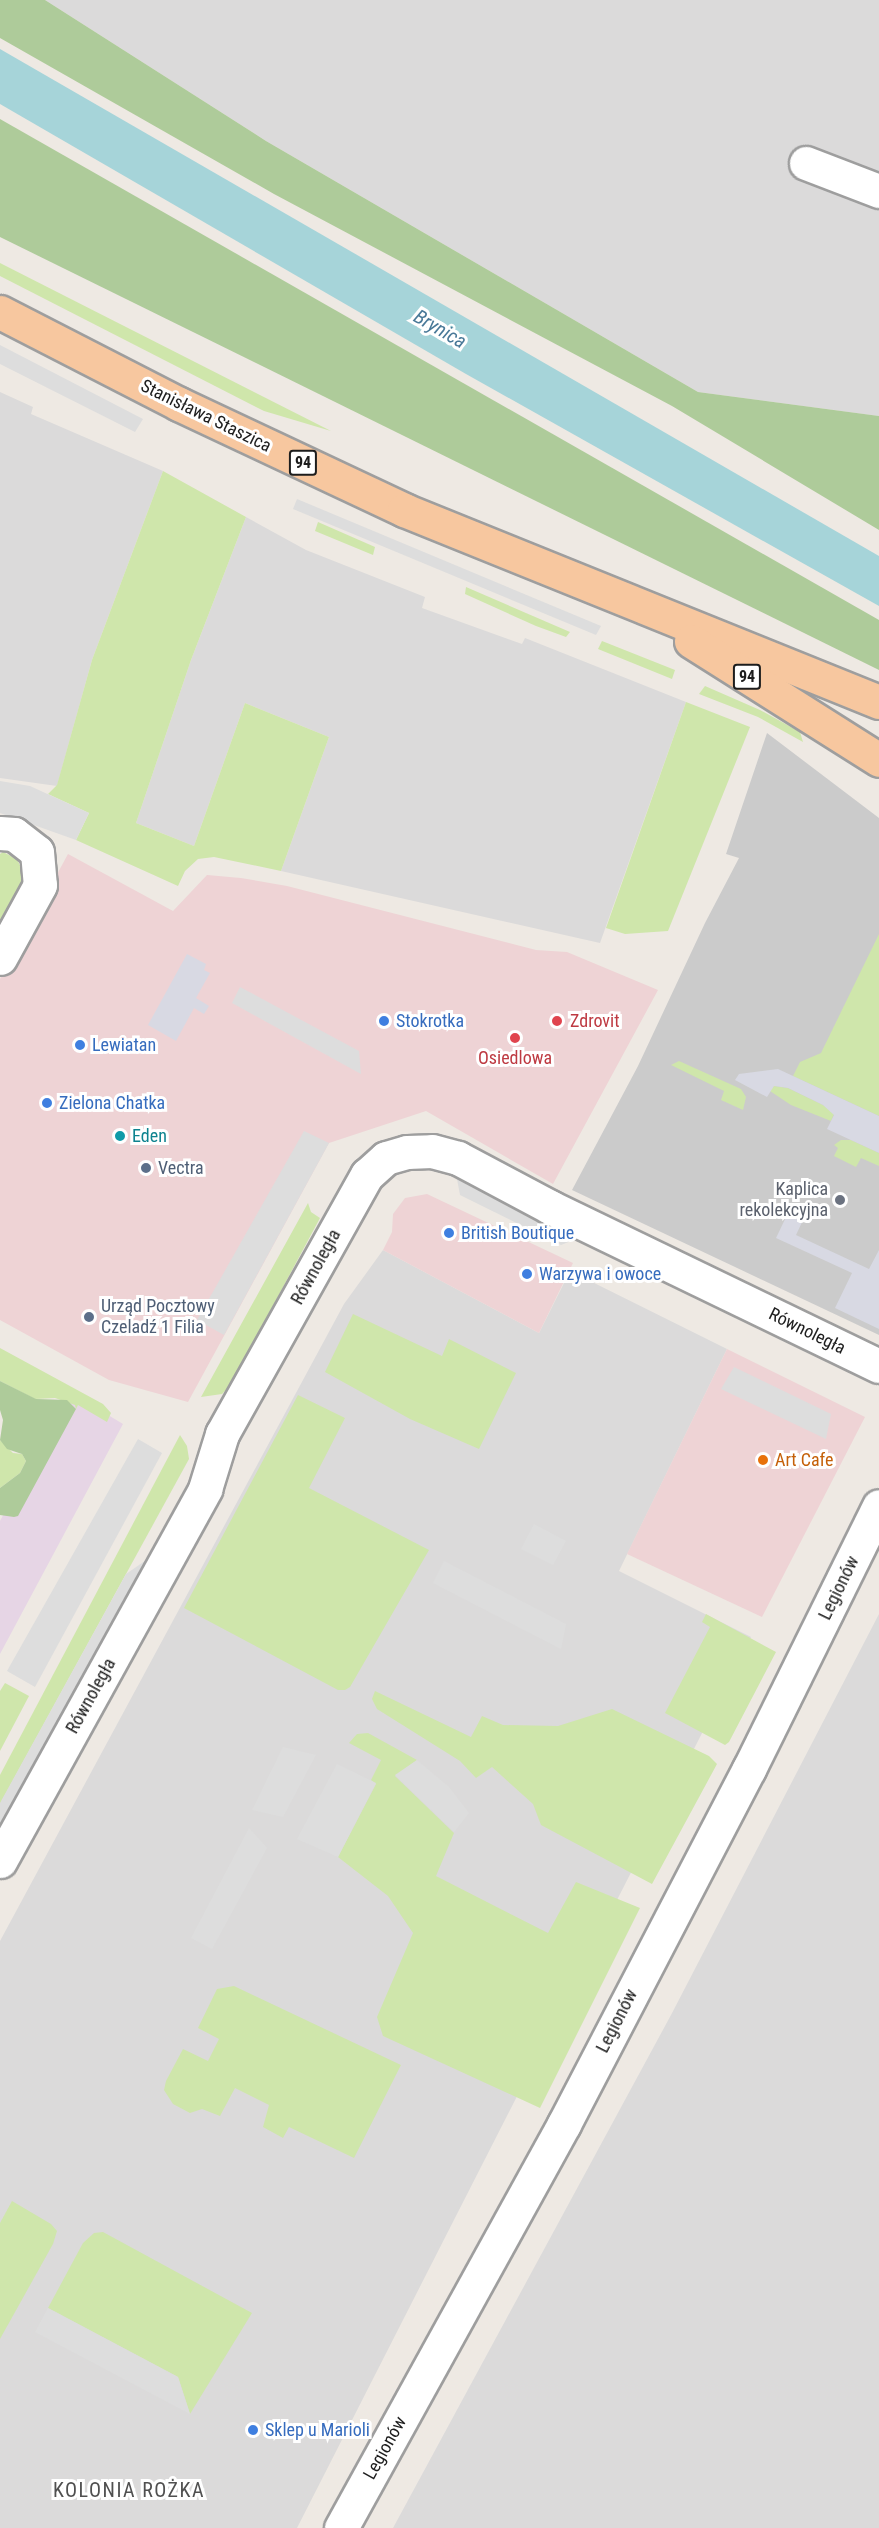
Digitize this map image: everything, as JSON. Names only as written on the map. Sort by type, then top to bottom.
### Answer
[{"type":"main road","name":"Stanisława Staszica","points":[[0,312],[179,404],[404,510],[879,702]]},
{"type":"main road","name":"Stanisława Staszica","points":[[615,594],[879,760]]},
{"type":"street","points":[[806,163],[879,191]]},
{"type":"street","points":[[0,833],[14,834],[37,852],[40,885],[0,958]]},
{"type":"street","name":"Równoległa","points":[[0,1861],[205,1489],[222,1434],[367,1175],[386,1158],[407,1152],[432,1151],[458,1158],[550,1207],[879,1366]]},
{"type":"street","name":"Legionów","points":[[341,2528],[564,2124],[749,1769],[879,1506]]},
{"type":"shaded area","points":[[45,0],[879,0],[879,416],[698,392],[266,141]]},
{"type":"shaded area","points":[[0,345],[143,419],[135,432],[0,364]]},
{"type":"shaded area","points":[[0,392],[33,407],[31,414],[163,471],[92,660],[57,786],[0,778]]},
{"type":"shaded area","points":[[297,499],[601,626],[596,635],[293,509]]},
{"type":"shaded area","points":[[246,517],[306,550],[425,597],[422,608],[522,644],[525,638],[686,702],[600,943],[281,871],[329,737],[245,703],[194,846],[136,823],[191,660]]},
{"type":"shaded area","points":[[767,733],[879,818],[879,1335],[572,1190],[638,1066],[705,923],[739,858],[726,854]]},
{"type":"shaded area","points":[[0,781],[30,786],[89,813],[76,840],[0,813]]},
{"type":"shaded area","points":[[68,854],[173,911],[207,875],[241,878],[287,886],[536,950],[567,952],[658,990],[553,1184],[426,1111],[329,1143],[188,1402],[109,1380],[0,1320],[0,979]]},
{"type":"shaded area","points":[[187,954],[206,964],[204,970],[210,973],[196,998],[209,1006],[204,1014],[194,1008],[176,1041],[148,1025]]},
{"type":"shaded area","points":[[240,987],[359,1051],[361,1074],[232,1003]]},
{"type":"shaded area","points":[[778,1069],[879,1116],[879,1153],[827,1129],[834,1115],[823,1105],[788,1088],[774,1086],[767,1097],[735,1080],[739,1074]]},
{"type":"shaded area","points":[[304,1131],[329,1143],[224,1335],[197,1320]]},
{"type":"shaded area","points":[[457,1179],[576,1239],[561,1245],[460,1195]]},
{"type":"shaded area","points":[[427,1194],[573,1263],[539,1333],[383,1250],[392,1232],[393,1214],[405,1198]]},
{"type":"shaded area","points":[[789,1211],[804,1218],[796,1235],[869,1269],[879,1250],[879,1329],[835,1308],[852,1273],[776,1238]]},
{"type":"shaded area","points":[[383,1250],[539,1333],[570,1271],[727,1349],[619,1571],[751,1637],[297,2528],[0,2528],[0,1941],[344,1304]]},
{"type":"shaded area","points":[[727,1349],[865,1417],[762,1617],[627,1554]]},
{"type":"shaded area","points":[[734,1367],[831,1414],[826,1439],[721,1389]]},
{"type":"shaded area","points":[[68,1391],[123,1424],[0,1654],[0,1521]]},
{"type":"shaded area","points":[[138,1439],[162,1453],[35,1687],[7,1671]]},
{"type":"shaded area","points":[[534,1524],[566,1541],[553,1565],[521,1549]]},
{"type":"shaded area","points":[[152,1556],[0,1834],[0,1803],[126,1574]]},
{"type":"shaded area","points":[[444,1561],[566,1624],[561,1649],[433,1583]]},
{"type":"shaded area","points":[[879,1614],[879,2528],[393,2528],[671,2015]]},
{"type":"shaded area","points":[[283,1747],[316,1755],[283,1817],[252,1810]]},
{"type":"shaded area","points":[[417,1760],[449,1787],[469,1813],[454,1832],[395,1775]]},
{"type":"shaded area","points":[[337,1764],[376,1783],[338,1857],[297,1839]]},
{"type":"shaded area","points":[[249,1828],[267,1848],[212,1949],[191,1938]]},
{"type":"shaded area","points":[[48,2308],[178,2377],[190,2414],[35,2332]]},
{"type":"green space","points":[[0,0],[45,0],[266,141],[698,392],[879,416],[879,530],[672,406],[274,194],[0,38]]},
{"type":"green space","points":[[0,119],[879,620],[879,670],[0,237]]},
{"type":"green space","points":[[0,263],[331,431],[264,411],[0,276]]},
{"type":"green space","points":[[163,471],[246,517],[191,660],[136,823],[194,846],[245,703],[329,737],[281,871],[214,857],[198,859],[185,871],[178,886],[76,840],[89,813],[48,794],[57,785],[92,660]]},
{"type":"green space","points":[[318,522],[375,547],[373,555],[315,531]]},
{"type":"green space","points":[[466,587],[570,632],[566,637],[536,626],[465,594]]},
{"type":"green space","points":[[602,641],[675,670],[672,679],[598,649]]},
{"type":"green space","points":[[705,686],[760,710],[800,732],[803,742],[758,717],[699,694]]},
{"type":"green space","points":[[686,702],[750,727],[668,931],[625,934],[606,928]]},
{"type":"green space","points":[[3,852],[17,859],[24,874],[25,888],[0,933],[0,854]]},
{"type":"green space","points":[[879,934],[879,1116],[793,1076],[800,1062],[821,1053]]},
{"type":"green space","points":[[679,1061],[741,1089],[746,1097],[743,1110],[721,1100],[724,1091],[671,1065]]},
{"type":"green space","points":[[774,1086],[788,1088],[823,1105],[834,1114],[831,1121],[791,1105],[770,1091]]},
{"type":"green space","points":[[841,1140],[851,1140],[879,1153],[879,1166],[861,1158],[856,1167],[834,1156],[838,1148],[834,1145]]},
{"type":"green space","points":[[308,1203],[311,1212],[320,1218],[230,1386],[222,1394],[201,1397]]},
{"type":"green space","points":[[353,1314],[442,1356],[449,1339],[516,1373],[479,1449],[410,1419],[325,1372]]},
{"type":"green space","points":[[0,1348],[103,1404],[111,1413],[107,1422],[78,1405],[76,1409],[75,1405],[55,1398],[35,1399],[0,1381]]},
{"type":"green space","points":[[0,1381],[36,1399],[67,1400],[76,1409],[18,1516],[14,1517],[0,1515],[0,1488],[20,1473],[26,1461],[22,1454],[7,1449],[0,1440],[3,1420],[0,1410]]},
{"type":"green space","points":[[298,1395],[345,1418],[309,1488],[429,1550],[350,1687],[345,1690],[338,1690],[184,1608]]},
{"type":"green space","points":[[180,1435],[187,1446],[189,1459],[0,1804],[0,1775]]},
{"type":"green space","points":[[0,1440],[13,1453],[22,1454],[26,1461],[20,1473],[0,1488]]},
{"type":"green space","points":[[706,1614],[776,1652],[729,1742],[725,1745],[665,1713],[710,1627],[702,1622]]},
{"type":"green space","points":[[5,1683],[29,1696],[0,1751],[0,1691]]},
{"type":"green space","points":[[375,1691],[471,1737],[482,1716],[503,1725],[558,1726],[612,1709],[709,1756],[717,1764],[652,1884],[541,1825],[533,1804],[492,1767],[476,1778],[460,1761],[377,1709],[372,1699]]},
{"type":"green space","points":[[368,1733],[417,1760],[395,1776],[454,1833],[436,1876],[548,1933],[576,1882],[640,1908],[540,2108],[383,2036],[377,2017],[413,1933],[388,1896],[338,1857],[376,1784],[371,1780],[381,1760],[349,1743],[357,1734]]},
{"type":"green space","points":[[234,1986],[401,2065],[354,2158],[289,2127],[283,2138],[263,2127],[269,2105],[235,2088],[220,2116],[202,2109],[190,2113],[173,2104],[164,2090],[166,2081],[183,2049],[208,2061],[219,2039],[198,2028],[217,1989]]},
{"type":"green space","points":[[12,2201],[51,2224],[57,2231],[53,2244],[0,2339],[0,2223]]},
{"type":"green space","points":[[103,2232],[252,2313],[190,2414],[178,2377],[48,2308],[83,2243],[94,2233]]},
{"type":"water","name":"Brynica","points":[[0,49],[879,556],[879,606],[466,374],[0,104]]},
{"type":"place","name":"Stokrotka","points":[[384,1021]]},
{"type":"place","name":"Zdrovit","points":[[557,1021]]},
{"type":"place","name":"Osiedlowa","points":[[515,1038]]},
{"type":"place","name":"Lewiatan","points":[[80,1045]]},
{"type":"place","name":"Zielona Chatka","points":[[47,1103]]},
{"type":"place","name":"Eden","points":[[120,1136]]},
{"type":"place","name":"Vectra","points":[[146,1168]]},
{"type":"place","name":"Kaplica rekolekcyjna","points":[[840,1200]]},
{"type":"place","name":"British Boutique","points":[[449,1233]]},
{"type":"place","name":"Warzywa i owoce","points":[[527,1274]]},
{"type":"place","name":"Urząd Pocztowy Czeladź 1 Filia","points":[[89,1317]]},
{"type":"place","name":"Art Cafe","points":[[763,1460]]},
{"type":"place","name":"Sklep u Marioli","points":[[253,2430]]},
{"type":"district","name":"KOLONIA ROŻKA","points":[[129,2490]]}]
